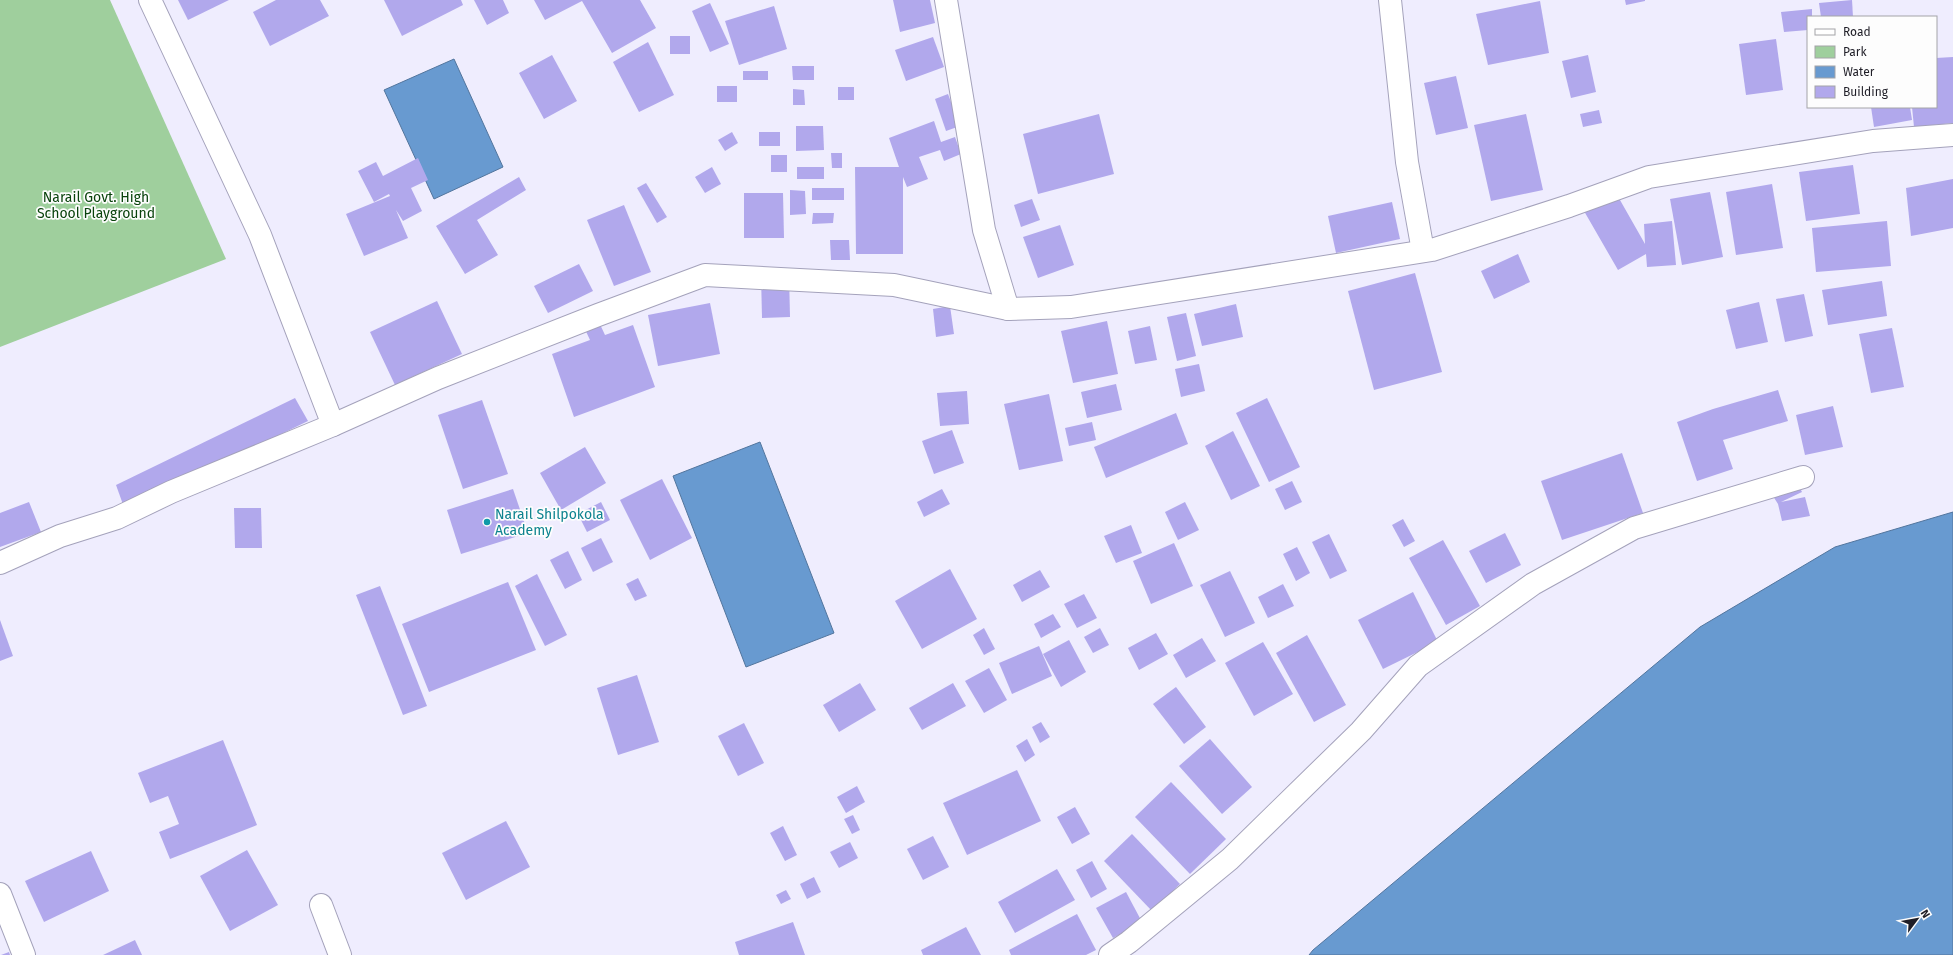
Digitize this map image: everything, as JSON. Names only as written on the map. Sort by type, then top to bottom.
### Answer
[{"type":"street","points":[[150,0],[260,235],[333,425]]},
{"type":"street","points":[[946,0],[984,230],[1008,309]]},
{"type":"street","points":[[1390,0],[1407,162],[1423,251]]},
{"type":"street","points":[[0,563],[60,536],[117,518],[171,492],[333,425],[438,378],[704,275],[894,285],[1008,309],[1071,307],[1423,251],[1569,206],[1649,177],[1873,141],[1953,135]]},
{"type":"street","points":[[1110,955],[1129,942],[1230,859],[1361,731],[1418,666],[1533,584],[1634,528],[1803,477]]},
{"type":"street","points":[[0,894],[24,955]]},
{"type":"street","points":[[321,905],[340,955]]},
{"type":"green space","name":"Narail Govt. High School Playground","points":[[0,0],[110,0],[226,259],[0,347]]},
{"type":"water","points":[[454,59],[503,167],[434,199],[384,90]]},
{"type":"water","points":[[760,442],[834,633],[746,667],[673,476]]},
{"type":"water","points":[[1953,512],[1953,955],[1309,955],[1313,950],[1700,627],[1835,547]]},
{"type":"building","points":[[178,0],[229,0],[188,20]]},
{"type":"building","points":[[276,0],[320,0],[329,16],[270,46],[253,12]]},
{"type":"building","points":[[384,0],[461,0],[463,5],[402,36]]},
{"type":"building","points":[[474,0],[503,0],[509,13],[487,25]]},
{"type":"building","points":[[534,0],[640,0],[656,28],[612,53],[582,1],[545,20]]},
{"type":"building","points":[[893,0],[930,0],[935,23],[900,32]]},
{"type":"building","points":[[1625,0],[1645,0],[1645,1],[1626,5]]},
{"type":"building","points":[[1852,0],[1853,16],[1821,16],[1819,3]]},
{"type":"building","points":[[1540,1],[1549,53],[1488,65],[1476,14]]},
{"type":"building","points":[[710,3],[729,44],[710,52],[692,11]]},
{"type":"building","points":[[774,6],[787,49],[739,65],[725,21]]},
{"type":"building","points":[[1812,9],[1812,16],[1807,16],[1807,30],[1784,32],[1781,12]]},
{"type":"building","points":[[670,36],[690,36],[690,54],[670,54]]},
{"type":"building","points":[[933,37],[944,67],[906,81],[895,50]]},
{"type":"building","points":[[1776,39],[1783,90],[1746,95],[1739,44]]},
{"type":"building","points":[[648,42],[674,95],[639,112],[613,62]]},
{"type":"building","points":[[552,55],[577,101],[544,119],[519,73]]},
{"type":"building","points":[[1588,55],[1596,92],[1571,98],[1562,61]]},
{"type":"building","points":[[1953,57],[1953,123],[1914,127],[1912,108],[1937,108],[1937,58]]},
{"type":"building","points":[[792,66],[814,66],[814,80],[793,80]]},
{"type":"building","points":[[743,71],[768,71],[768,80],[743,80]]},
{"type":"building","points":[[1456,76],[1468,128],[1436,135],[1424,83]]},
{"type":"building","points":[[717,86],[737,86],[737,102],[717,102]]},
{"type":"building","points":[[838,87],[854,87],[854,100],[838,100]]},
{"type":"building","points":[[793,89],[804,90],[805,105],[793,105]]},
{"type":"building","points":[[948,94],[960,126],[946,131],[935,99]]},
{"type":"building","points":[[1871,108],[1910,108],[1912,120],[1874,127]]},
{"type":"building","points":[[1599,110],[1602,123],[1583,127],[1580,114]]},
{"type":"building","points":[[1099,114],[1114,174],[1038,194],[1023,134]]},
{"type":"building","points":[[1526,114],[1543,190],[1491,201],[1474,125]]},
{"type":"building","points":[[934,121],[941,142],[955,137],[961,154],[944,161],[940,150],[919,157],[928,179],[907,187],[903,177],[903,254],[856,254],[855,167],[899,167],[889,138]]},
{"type":"building","points":[[796,126],[823,126],[824,150],[796,151]]},
{"type":"building","points":[[732,132],[738,143],[725,151],[718,140]]},
{"type":"building","points":[[759,132],[780,132],[780,146],[759,146]]},
{"type":"building","points":[[831,153],[842,153],[842,168],[832,168]]},
{"type":"building","points":[[771,155],[787,155],[787,172],[771,172]]},
{"type":"building","points":[[418,158],[428,180],[411,188],[422,211],[403,221],[396,210],[408,238],[364,256],[346,214],[390,196],[389,194],[374,202],[358,171],[376,162],[383,176]]},
{"type":"building","points":[[1853,165],[1860,214],[1806,221],[1799,172]]},
{"type":"building","points":[[712,167],[721,184],[705,193],[695,177]]},
{"type":"building","points":[[797,167],[824,167],[824,179],[797,179]]},
{"type":"building","points":[[519,177],[526,190],[477,220],[498,255],[465,274],[436,226]]},
{"type":"building","points":[[1953,179],[1953,228],[1911,236],[1906,188]]},
{"type":"building","points":[[646,183],[667,217],[657,223],[637,188]]},
{"type":"building","points":[[1772,184],[1783,248],[1736,255],[1726,192]]},
{"type":"building","points":[[812,188],[844,188],[844,200],[812,200]]},
{"type":"building","points":[[790,190],[805,191],[806,214],[790,215]]},
{"type":"building","points":[[1710,192],[1723,257],[1682,265],[1670,199]]},
{"type":"building","points":[[744,193],[783,193],[784,238],[744,238]]},
{"type":"building","points":[[1616,193],[1645,244],[1644,224],[1672,221],[1676,265],[1647,267],[1646,254],[1618,270],[1584,211]]},
{"type":"building","points":[[1032,199],[1040,220],[1021,227],[1014,205]]},
{"type":"building","points":[[1392,202],[1400,239],[1336,253],[1328,216]]},
{"type":"building","points":[[624,205],[651,272],[614,286],[587,220]]},
{"type":"building","points":[[813,213],[834,213],[833,223],[812,224]]},
{"type":"building","points":[[1887,221],[1891,266],[1816,272],[1812,228]]},
{"type":"building","points":[[1060,225],[1074,265],[1038,278],[1023,237]]},
{"type":"building","points":[[830,240],[849,240],[850,260],[831,260]]},
{"type":"building","points":[[1518,254],[1530,282],[1494,299],[1481,271]]},
{"type":"building","points":[[579,264],[593,291],[548,313],[534,286]]},
{"type":"building","points":[[1415,273],[1442,372],[1374,390],[1348,291]]},
{"type":"building","points":[[789,274],[790,317],[762,318],[761,275]]},
{"type":"building","points":[[1882,281],[1887,316],[1828,325],[1822,290]]},
{"type":"building","points":[[1804,294],[1813,336],[1785,342],[1776,299]]},
{"type":"building","points":[[437,301],[462,354],[395,385],[370,332]]},
{"type":"building","points":[[1759,302],[1768,342],[1736,349],[1726,310]]},
{"type":"building","points":[[710,303],[720,354],[658,366],[648,315]]},
{"type":"building","points":[[1236,304],[1243,337],[1202,346],[1194,314]]},
{"type":"building","points":[[950,306],[954,334],[936,337],[933,309]]},
{"type":"building","points":[[1186,313],[1196,356],[1177,361],[1167,317]]},
{"type":"building","points":[[597,318],[605,335],[633,325],[655,387],[574,417],[552,354],[590,340],[583,325]]},
{"type":"building","points":[[1107,321],[1118,374],[1073,383],[1061,331]]},
{"type":"building","points":[[1150,326],[1157,360],[1135,364],[1128,331]]},
{"type":"building","points":[[1892,328],[1904,387],[1871,393],[1859,334]]},
{"type":"building","points":[[1199,364],[1205,391],[1181,397],[1175,369]]},
{"type":"building","points":[[1116,384],[1122,410],[1087,418],[1081,392]]},
{"type":"building","points":[[1778,390],[1788,421],[1723,440],[1733,469],[1697,481],[1677,422],[1713,409]]},
{"type":"building","points":[[967,391],[969,424],[940,426],[937,393]]},
{"type":"building","points":[[1049,394],[1063,461],[1019,470],[1004,404]]},
{"type":"building","points":[[295,398],[308,421],[125,510],[116,485]]},
{"type":"building","points":[[1267,398],[1300,467],[1269,482],[1236,413]]},
{"type":"building","points":[[482,400],[508,474],[463,489],[438,415]]},
{"type":"building","points":[[1833,406],[1843,447],[1805,455],[1796,415]]},
{"type":"building","points":[[1176,413],[1188,444],[1106,478],[1094,447]]},
{"type":"building","points":[[1092,422],[1096,440],[1069,446],[1065,428]]},
{"type":"building","points":[[952,430],[964,463],[934,474],[922,441]]},
{"type":"building","points":[[1233,431],[1260,486],[1231,500],[1205,446]]},
{"type":"building","points":[[585,447],[606,483],[561,510],[540,473]]},
{"type":"building","points":[[1622,453],[1643,513],[1562,540],[1541,481]]},
{"type":"building","points":[[662,479],[692,538],[650,560],[620,500]]},
{"type":"building","points":[[1796,480],[1802,492],[1781,502],[1805,497],[1810,516],[1782,521],[1778,504],[1771,493]]},
{"type":"building","points":[[1292,481],[1302,502],[1285,510],[1275,489]]},
{"type":"building","name":"Narail Shilpokola Academy","points":[[513,489],[528,533],[461,554],[447,510]]},
{"type":"building","points":[[942,489],[950,504],[924,517],[917,502]]},
{"type":"building","points":[[29,502],[41,532],[0,547],[0,513]]},
{"type":"building","points":[[601,502],[610,520],[587,532],[578,514]]},
{"type":"building","points":[[1185,502],[1199,530],[1178,540],[1165,512]]},
{"type":"building","points":[[234,508],[261,508],[262,548],[235,548]]},
{"type":"building","points":[[1403,519],[1415,541],[1404,547],[1392,525]]},
{"type":"building","points":[[1131,525],[1142,553],[1116,563],[1104,536]]},
{"type":"building","points":[[1505,533],[1521,565],[1486,583],[1469,551]]},
{"type":"building","points":[[1329,534],[1347,571],[1330,579],[1312,542]]},
{"type":"building","points":[[601,538],[613,562],[593,572],[581,548]]},
{"type":"building","points":[[1443,540],[1480,606],[1446,625],[1409,558]]},
{"type":"building","points":[[1174,543],[1193,586],[1151,604],[1133,561]]},
{"type":"building","points":[[1297,547],[1310,573],[1296,581],[1283,554]]},
{"type":"building","points":[[568,551],[582,580],[565,589],[550,560]]},
{"type":"building","points":[[950,569],[977,619],[922,649],[895,601]]},
{"type":"building","points":[[1040,570],[1050,587],[1022,602],[1013,585]]},
{"type":"building","points":[[1230,571],[1255,623],[1225,637],[1200,585]]},
{"type":"building","points":[[537,574],[567,635],[545,646],[515,586]]},
{"type":"building","points":[[638,578],[647,596],[635,601],[626,584]]},
{"type":"building","points":[[508,582],[536,650],[429,692],[402,624]]},
{"type":"building","points":[[1283,584],[1294,606],[1268,618],[1258,597]]},
{"type":"building","points":[[380,586],[427,706],[403,715],[356,595]]},
{"type":"building","points":[[1413,592],[1438,642],[1383,669],[1358,620]]},
{"type":"building","points":[[1084,594],[1097,618],[1077,628],[1064,604]]},
{"type":"building","points":[[1053,614],[1061,627],[1041,638],[1034,624]]},
{"type":"building","points":[[0,620],[13,656],[0,661]]},
{"type":"building","points":[[984,628],[995,649],[984,655],[973,635]]},
{"type":"building","points":[[1100,628],[1109,645],[1093,653],[1084,637]]},
{"type":"building","points":[[1156,633],[1168,654],[1139,670],[1128,648]]},
{"type":"building","points":[[1307,635],[1346,705],[1314,722],[1276,653]]},
{"type":"building","points":[[1202,638],[1216,661],[1186,678],[1173,655]]},
{"type":"building","points":[[1069,640],[1086,672],[1061,687],[1043,654]]},
{"type":"building","points":[[1263,642],[1293,694],[1254,716],[1225,663]]},
{"type":"building","points":[[1039,646],[1052,676],[1012,694],[999,663]]},
{"type":"building","points":[[989,668],[1007,700],[984,713],[965,681]]},
{"type":"building","points":[[637,675],[659,742],[618,755],[597,688]]},
{"type":"building","points":[[860,683],[876,710],[839,732],[823,705]]},
{"type":"building","points":[[953,683],[966,706],[922,730],[909,708]]},
{"type":"building","points":[[1176,687],[1206,727],[1184,744],[1153,704]]},
{"type":"building","points":[[1041,722],[1050,737],[1040,743],[1032,727]]},
{"type":"building","points":[[744,723],[764,763],[738,776],[718,736]]},
{"type":"building","points":[[1027,739],[1035,755],[1025,762],[1016,746]]},
{"type":"building","points":[[1210,739],[1252,787],[1222,814],[1179,766]]},
{"type":"building","points":[[223,740],[257,825],[170,859],[159,832],[179,824],[168,796],[150,803],[138,773]]},
{"type":"building","points":[[1017,770],[1041,821],[967,855],[943,803]]},
{"type":"building","points":[[1171,782],[1226,839],[1190,874],[1135,817]]},
{"type":"building","points":[[857,786],[865,802],[846,813],[837,797]]},
{"type":"building","points":[[1075,807],[1090,834],[1072,844],[1057,817]]},
{"type":"building","points":[[853,815],[860,830],[852,834],[844,819]]},
{"type":"building","points":[[506,821],[530,867],[466,900],[442,853]]},
{"type":"building","points":[[783,826],[797,855],[785,861],[770,833]]},
{"type":"building","points":[[1132,834],[1180,884],[1152,911],[1104,861]]},
{"type":"building","points":[[933,836],[949,867],[923,880],[907,849]]},
{"type":"building","points":[[850,842],[858,858],[839,868],[830,852]]},
{"type":"building","points":[[247,850],[278,905],[230,931],[200,876]]},
{"type":"building","points":[[91,851],[109,891],[44,922],[25,881]]},
{"type":"building","points":[[1092,861],[1107,889],[1091,898],[1076,870]]},
{"type":"building","points":[[1057,869],[1075,900],[1015,933],[998,902]]},
{"type":"building","points":[[814,877],[821,892],[807,899],[800,884]]},
{"type":"building","points":[[786,890],[791,899],[781,904],[776,895]]},
{"type":"building","points":[[1126,892],[1142,922],[1113,938],[1096,908]]},
{"type":"building","points":[[1077,914],[1096,950],[1086,955],[1011,955],[1009,950]]},
{"type":"building","points":[[793,922],[805,955],[739,955],[735,942]]},
{"type":"building","points":[[966,927],[981,955],[923,955],[921,950]]},
{"type":"building","points":[[135,940],[142,955],[103,955]]},
{"type":"building","points":[[9,952],[10,955],[1,955]]},
{"type":"place","name":"Narail Shilpokola Academy","points":[[487,522]]}]
